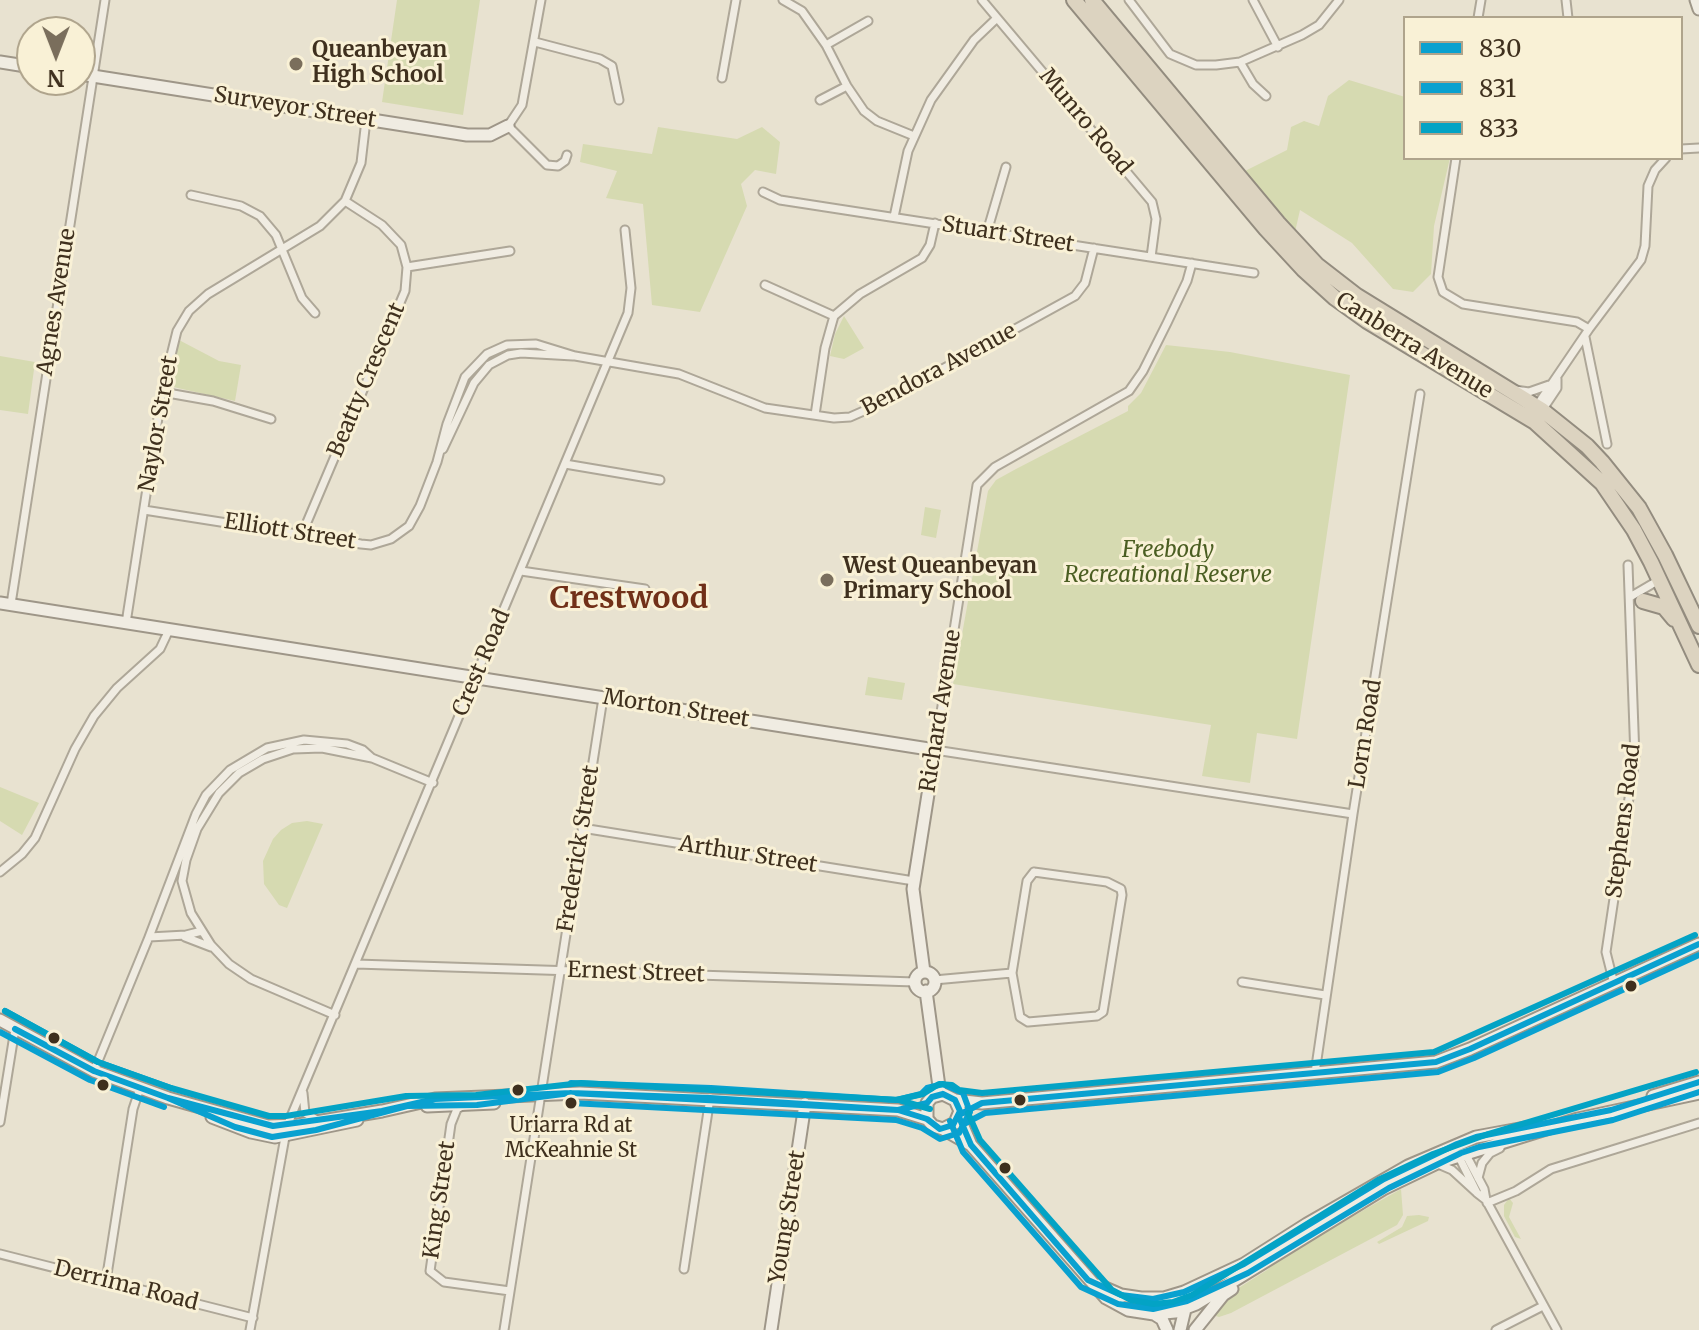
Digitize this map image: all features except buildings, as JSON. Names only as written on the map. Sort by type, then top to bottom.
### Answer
[{"type":"highway","name":"Canberra Avenue","points":[[1074,0],[1266,229],[1335,298],[1367,321],[1587,446],[1639,508],[1669,581],[1682,629],[1699,665]]},
{"type":"highway","name":"Canberra Avenue","points":[[1092,0],[1278,223],[1317,265],[1357,296],[1509,389],[1535,414]]},
{"type":"highway","name":"Canberra Avenue","points":[[1669,581],[1699,626]]},
{"type":"highway","points":[[1635,602],[1664,607],[1682,629]]},
{"type":"main road","points":[[1696,0],[1699,9]]},
{"type":"main road","name":"Surveyor Street","points":[[96,77],[478,136],[495,134],[508,126]]},
{"type":"main road","name":"Morton Street","points":[[6,604],[935,750]]},
{"type":"main road","name":"Richard Avenue","points":[[924,972],[914,881],[935,750]]},
{"type":"main road","points":[[940,1094],[955,1100],[982,1103],[1416,1064],[1452,1057],[1699,944]]},
{"type":"main road","points":[[924,972],[934,980],[933,986],[926,991],[917,988],[915,982],[917,976],[924,972]]},
{"type":"main road","points":[[926,991],[940,1094]]},
{"type":"main road","points":[[0,1020],[94,1071],[168,1098],[286,1132],[343,1124],[382,1111]]},
{"type":"main road","points":[[1180,1330],[1185,1308],[1196,1293],[1373,1185],[1459,1149],[1527,1134],[1699,1082]]},
{"type":"main road","points":[[286,1132],[320,1120],[435,1099],[588,1093],[898,1110],[927,1119],[933,1126],[971,1145]]},
{"type":"main road","points":[[1611,1110],[1699,1093]]},
{"type":"main road","points":[[898,1110],[927,1103],[940,1094]]},
{"type":"main road","points":[[407,1106],[464,1105],[535,1096]]},
{"type":"main road","points":[[955,1100],[971,1145],[1085,1277],[1114,1304],[1132,1311],[1154,1314],[1185,1308],[1383,1189],[1437,1163],[1476,1137],[1578,1119]]},
{"type":"main road","points":[[927,1103],[927,1119]]},
{"type":"main road","points":[[943,1129],[982,1103]]},
{"type":"main road","name":"Young Street","points":[[771,1330],[805,1104]]},
{"type":"main road","points":[[1194,1330],[1223,1295],[1265,1268],[1279,1253]]},
{"type":"main road","points":[[1111,1291],[1141,1298],[1169,1297],[1244,1264]]},
{"type":"main road","points":[[1085,1277],[1140,1304],[1176,1303],[1193,1318],[1194,1330]]},
{"type":"main road","points":[[1154,1314],[1162,1319],[1167,1330]]},
{"type":"street","name":"Agnes Avenue","points":[[96,36],[105,0]]},
{"type":"street","points":[[541,0],[522,105],[508,126],[547,165],[558,166],[567,155]]},
{"type":"street","points":[[722,78],[736,0]]},
{"type":"street","points":[[783,0],[802,11],[826,45],[847,86],[870,117],[914,136]]},
{"type":"street","name":"Munro Road","points":[[982,0],[1152,202],[1156,219],[1151,257]]},
{"type":"street","points":[[1129,0],[1170,54],[1196,65],[1240,62],[1278,47],[1319,25],[1339,0]]},
{"type":"street","points":[[1253,0],[1278,47]]},
{"type":"street","points":[[894,217],[904,166],[914,136],[944,81],[974,40],[997,18]]},
{"type":"street","points":[[826,45],[868,21]]},
{"type":"street","points":[[535,42],[600,59],[612,66],[619,100]]},
{"type":"street","points":[[1240,62],[1253,84],[1266,96]]},
{"type":"street","points":[[820,100],[847,86]]},
{"type":"street","name":"Agnes Avenue","points":[[6,604],[83,96]]},
{"type":"street","name":"Naylor Street","points":[[126,623],[162,392],[177,331],[189,311],[208,294],[282,252],[320,226],[345,201],[361,163],[366,120]]},
{"type":"street","points":[[1456,160],[1438,277],[1443,292],[1463,304],[1573,321],[1587,333],[1607,444]]},
{"type":"street","points":[[1509,389],[1529,392],[1557,379],[1641,260],[1645,250],[1648,186],[1655,170],[1664,160]]},
{"type":"street","points":[[987,232],[1006,167]]},
{"type":"street","name":"Stuart Street","points":[[763,192],[780,200],[1254,273]]},
{"type":"street","points":[[191,195],[241,206],[260,216],[276,235],[302,298],[315,313]]},
{"type":"street","points":[[345,201],[382,225],[401,245],[407,267],[510,251]]},
{"type":"street","points":[[815,415],[825,348],[834,316],[860,294],[922,258],[930,245],[935,223]]},
{"type":"street","name":"Crest Road","points":[[250,1330],[286,1132],[630,305],[625,230]]},
{"type":"street","name":"Bendora Avenue","points":[[608,363],[679,374],[765,408],[840,418],[862,412],[1075,296],[1085,283],[1094,248]]},
{"type":"street","name":"Richard Avenue","points":[[935,750],[977,485],[995,467],[1129,391],[1143,371],[1167,323],[1192,263]]},
{"type":"street","name":"Beatty Crescent","points":[[302,534],[405,291],[407,267]]},
{"type":"street","points":[[765,285],[834,316]]},
{"type":"street","name":"Elliott Street","points":[[144,510],[371,545],[400,535],[409,526],[437,462],[465,377],[487,354],[507,345],[527,343],[608,363]]},
{"type":"street","points":[[1535,414],[1557,388],[1557,379]]},
{"type":"street","points":[[1535,414],[1549,385]]},
{"type":"street","points":[[162,392],[213,401],[271,419]]},
{"type":"street","name":"Lorn Road","points":[[1315,1073],[1420,394]]},
{"type":"street","points":[[565,464],[660,480]]},
{"type":"street","name":"Stephens Road","points":[[1614,984],[1606,952],[1635,758],[1635,602],[1628,565]]},
{"type":"street","points":[[521,571],[645,589]]},
{"type":"street","points":[[1635,602],[1669,581]]},
{"type":"street","points":[[1635,602],[1669,581]]},
{"type":"street","points":[[0,872],[33,842],[75,749],[94,716],[117,688],[160,649],[169,630]]},
{"type":"street","name":"Frederick Street","points":[[504,1330],[535,1096],[560,971],[603,698]]},
{"type":"street","points":[[94,1071],[169,888],[177,859],[203,801],[224,775],[251,756],[274,746],[314,740],[347,744],[363,750],[372,758]]},
{"type":"street","points":[[169,888],[182,874],[208,808],[222,788],[246,768],[270,756],[299,749],[331,749],[372,758],[433,783]]},
{"type":"street","name":"Morton Street","points":[[935,750],[1353,814]]},
{"type":"street","name":"Arthur Street","points":[[582,828],[914,881]]},
{"type":"street","points":[[1044,872],[1107,882],[1119,887],[1122,895],[1104,1006],[1100,1014],[1023,1021],[1012,973],[1030,874],[1044,872]]},
{"type":"street","points":[[182,874],[187,902],[202,931],[229,964],[251,979],[335,1015]]},
{"type":"street","points":[[149,937],[202,931]]},
{"type":"street","points":[[175,936],[195,939],[213,948]]},
{"type":"street","name":"Ernest Street","points":[[356,964],[915,982]]},
{"type":"street","points":[[934,980],[1012,973]]},
{"type":"street","points":[[1242,982],[1325,995]]},
{"type":"street","points":[[0,1122],[15,1029]]},
{"type":"street","points":[[106,1281],[133,1106],[140,1088]]},
{"type":"street","points":[[303,1091],[305,1113],[320,1120]]},
{"type":"street","points":[[684,1269],[710,1098]]},
{"type":"street","name":"King Street","points":[[464,1105],[457,1109],[451,1124],[429,1263],[433,1276],[444,1282],[510,1291]]},
{"type":"street","name":"King Street","points":[[437,1106],[447,1112],[451,1124]]},
{"type":"street","points":[[1486,1201],[1516,1191],[1551,1169],[1699,1123]]},
{"type":"street","points":[[1478,1179],[1481,1164],[1490,1153],[1527,1134]]},
{"type":"street","points":[[1459,1149],[1478,1179],[1486,1201],[1557,1330]]},
{"type":"street","points":[[1459,1149],[1477,1193]]},
{"type":"street","points":[[1437,1163],[1452,1170],[1486,1201]]},
{"type":"street","name":"Derrima Road","points":[[0,1254],[253,1318]]},
{"type":"street","points":[[1496,1330],[1543,1306]]},
{"type":"green space","points":[[397,0],[480,0],[463,115],[382,102]]},
{"type":"green space","points":[[1349,80],[1403,96],[1403,160],[1450,160],[1434,226],[1431,274],[1413,292],[1393,289],[1352,243],[1300,210],[1295,232],[1243,172],[1287,150],[1291,127],[1304,121],[1319,126],[1328,96]]},
{"type":"green space","points":[[658,127],[737,139],[762,127],[780,142],[776,174],[755,170],[741,184],[747,206],[700,312],[652,305],[643,204],[606,198],[617,171],[580,162],[583,144],[652,154]]},
{"type":"green space","points":[[844,316],[864,348],[844,359],[830,356],[835,334]]},
{"type":"green space","points":[[179,340],[219,361],[241,365],[235,401],[169,386]]},
{"type":"green space","name":"Freebody Recreational Reserve","points":[[1166,345],[1230,352],[1350,375],[1297,739],[1257,733],[1250,783],[1202,776],[1211,725],[953,684],[988,491],[996,480],[1128,411],[1128,406],[1141,393]]},
{"type":"green space","points":[[0,356],[35,362],[28,414],[0,410]]},
{"type":"green space","points":[[925,507],[941,510],[936,538],[921,535]]},
{"type":"green space","points":[[868,677],[905,683],[902,700],[865,695]]},
{"type":"green space","points":[[0,787],[39,803],[22,835],[0,821]]},
{"type":"green space","points":[[307,821],[323,824],[287,908],[279,905],[264,884],[263,861],[281,830],[292,823]]},
{"type":"green space","points":[[1401,1189],[1403,1215],[1397,1225],[1231,1313],[1219,1317],[1213,1315],[1221,1302],[1283,1256]]},
{"type":"green space","points":[[1509,1198],[1513,1203],[1509,1217],[1521,1239],[1515,1237],[1504,1216],[1504,1205]]},
{"type":"green space","points":[[1407,1216],[1429,1217],[1428,1221],[1379,1244],[1377,1242],[1402,1227]]},
{"type":"transit line","name":"833","points":[[896,1100],[923,1094],[939,1084],[982,1093],[1434,1052],[1695,935]]},
{"type":"transit line","name":"830","points":[[959,1115],[982,1103],[1436,1062],[1699,944]]},
{"type":"transit line","name":"831","points":[[964,1124],[985,1113],[1438,1072],[1699,955]]},
{"type":"transit line","name":"831","points":[[5,1011],[98,1062],[171,1088]]},
{"type":"transit line","name":"833","points":[[5,1011],[98,1062],[171,1088],[269,1116],[286,1116],[406,1096],[476,1095],[581,1083],[899,1100],[930,1109]]},
{"type":"transit line","name":"830","points":[[15,1029],[94,1071]]},
{"type":"transit line","name":"830","points":[[15,1029],[94,1071]]},
{"type":"transit line","name":"831","points":[[0,1032],[90,1080],[164,1107]]},
{"type":"transit line","name":"830","points":[[94,1071],[168,1098]]},
{"type":"transit line","name":"830","points":[[94,1071],[168,1098]]},
{"type":"transit line","name":"833","points":[[968,1113],[980,1140],[1112,1290],[1131,1300],[1154,1304],[1173,1302],[1192,1295],[1378,1180],[1433,1154],[1488,1134],[1696,1072]]},
{"type":"transit line","name":"830","points":[[959,1117],[971,1145],[1088,1280],[1121,1295],[1153,1299],[1184,1292],[1244,1264],[1384,1179],[1457,1144],[1476,1137],[1611,1110],[1699,1082]]},
{"type":"transit line","name":"831","points":[[571,1083],[897,1100],[943,1084],[963,1093],[970,1112],[959,1133],[940,1139],[922,1128],[896,1120],[571,1103]]},
{"type":"transit line","name":"831","points":[[950,1121],[963,1152],[1081,1287],[1118,1304],[1153,1309],[1187,1301],[1248,1273],[1389,1188],[1461,1153],[1613,1120],[1699,1092]]},
{"type":"transit line","name":"830","points":[[168,1098],[273,1126],[382,1111],[435,1099],[571,1093]]},
{"type":"transit line","name":"830","points":[[168,1098],[235,1127],[272,1137],[316,1130],[407,1106],[477,1105],[571,1093]]},
{"type":"transit line","name":"830","points":[[571,1093],[898,1110]]},
{"type":"transit line","name":"830","points":[[571,1093],[898,1110]]},
{"type":"transit line","name":"830","points":[[943,1094],[955,1100],[960,1111],[953,1125],[940,1129],[927,1119],[898,1110],[927,1103],[932,1097],[943,1094]]},
{"type":"place","name":"Queanbeyan High School","points":[[296,64]]},
{"type":"place","name":"West Queanbeyan Primary School","points":[[827,580]]},
{"type":"place","name":"Uriarra Rd at McKeahnie St","points":[[571,1103]]},
{"type":"district","name":"Crestwood","points":[[629,600]]}]
